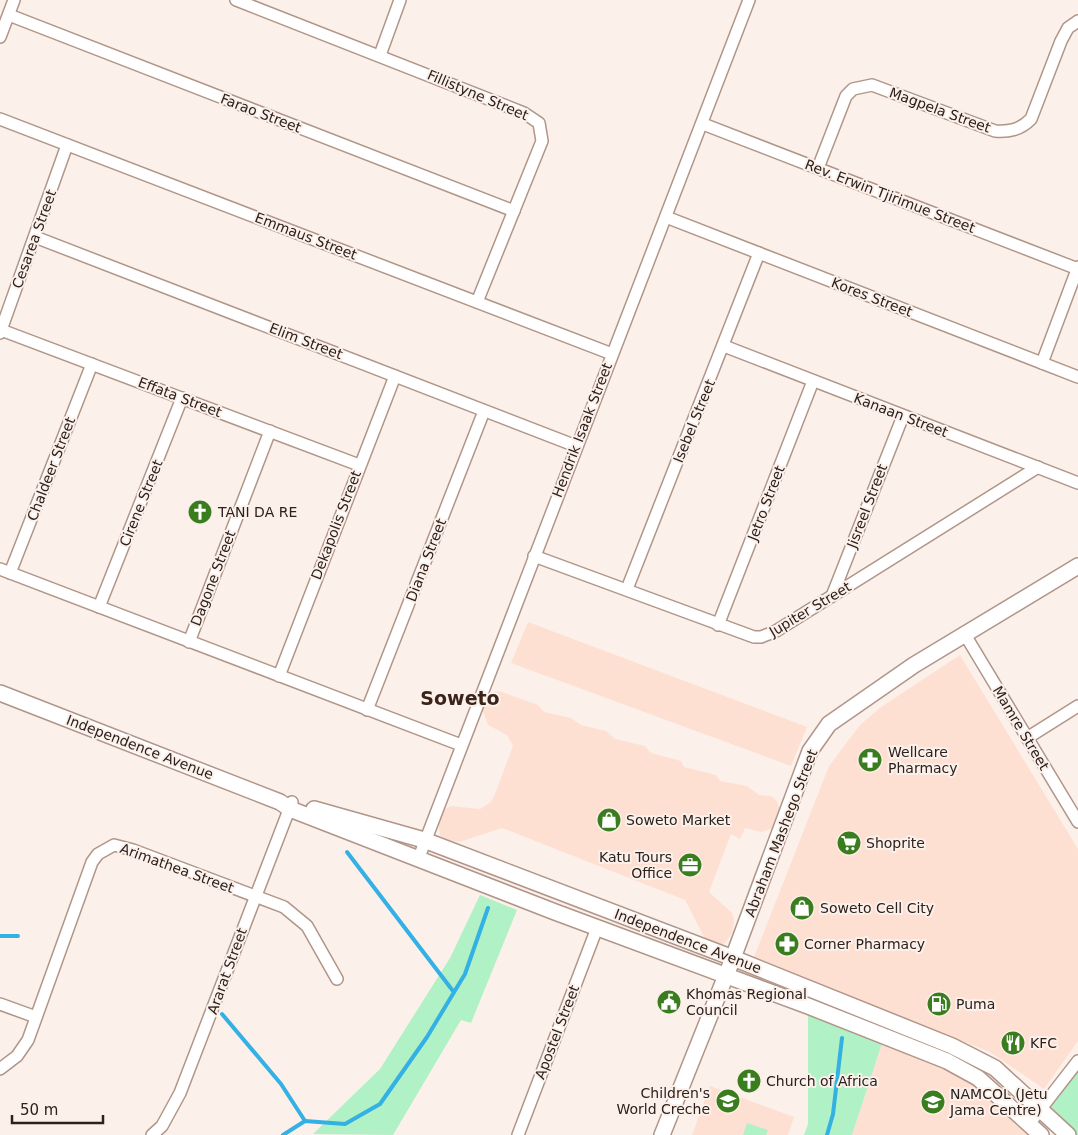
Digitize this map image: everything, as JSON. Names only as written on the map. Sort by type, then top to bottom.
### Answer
[{"type":"main road","name":"Abraham Mashego Street","points":[[662,1135],[733,958],[798,781],[814,744],[829,724],[914,665],[964,633],[1078,566]]},
{"type":"main road","name":"Independence Avenue","points":[[0,693],[287,804],[733,958],[970,1054],[995,1068],[1068,1135]]},
{"type":"main road","name":"Independence Avenue","points":[[287,804],[421,850],[509,885],[590,926],[726,976],[947,1062],[978,1078],[1041,1135]]},
{"type":"street","points":[[0,37],[14,0]]},
{"type":"street","name":"Fillistyne Street","points":[[236,0],[524,113],[539,123],[542,141],[478,302]]},
{"type":"street","points":[[380,55],[400,0]]},
{"type":"street","name":"Hendrik Isaak Street","points":[[421,850],[749,0]]},
{"type":"street","name":"Farao Street","points":[[9,15],[514,211]]},
{"type":"street","name":"Magpela Street","points":[[818,168],[846,96],[852,89],[872,84],[995,130],[1006,132],[1024,126],[1031,119],[1068,28],[1078,21]]},
{"type":"street","name":"Emmaus Street","points":[[0,119],[612,354]]},
{"type":"street","name":"Rev. Erwin Tjirimue Street","points":[[702,124],[1078,269]]},
{"type":"street","name":"Cesarea Street","points":[[1,331],[67,145]]},
{"type":"street","name":"Kores Street","points":[[666,217],[1078,376]]},
{"type":"street","name":"Elim Street","points":[[35,237],[576,446]]},
{"type":"street","name":"Isebel Street","points":[[627,589],[759,253]]},
{"type":"street","points":[[1042,363],[1078,269]]},
{"type":"street","name":"Effata Street","points":[[1,331],[359,465]]},
{"type":"street","name":"Kanaan Street","points":[[724,346],[902,416],[1078,482]]},
{"type":"street","name":"Chaldeer Street","points":[[5,571],[92,364]]},
{"type":"street","name":"Dekapolis Street","points":[[278,676],[395,376]]},
{"type":"street","name":"Jetro Street","points":[[718,625],[813,381]]},
{"type":"street","name":"Cirene Street","points":[[99,607],[182,398]]},
{"type":"street","name":"Diana Street","points":[[367,710],[484,411]]},
{"type":"street","name":"Jisreel Street","points":[[832,596],[902,416]]},
{"type":"street","name":"Dagone Street","points":[[189,642],[270,431]]},
{"type":"street","name":"Jupiter Street","points":[[534,556],[627,589],[718,625],[754,637],[761,637],[776,631],[1038,467]]},
{"type":"street","points":[[5,571],[461,745]]},
{"type":"street","name":"Mamre Street","points":[[964,633],[1078,822]]},
{"type":"street","points":[[1027,738],[1078,706]]},
{"type":"street","name":"Ararat Street","points":[[153,1135],[168,1117],[180,1093],[287,804]]},
{"type":"street","name":"Arimathea Street","points":[[0,1069],[24,1048],[92,862],[106,848],[122,846],[284,907],[307,926],[337,979]]},
{"type":"street","name":"Apostel Street","points":[[518,1135],[590,926]]},
{"type":"street","points":[[0,1004],[36,1017]]},
{"type":"street","points":[[1029,1124],[1078,1060]]},
{"type":"shaded area","points":[[528,622],[807,727],[791,766],[511,663]]},
{"type":"shaded area","points":[[960,655],[1078,849],[1078,1041],[1044,1089],[990,1052],[754,957],[829,766],[860,725],[881,707]]},
{"type":"shaded area","name":"Soweto Market","points":[[499,691],[538,705],[544,712],[571,718],[581,725],[606,731],[615,739],[645,746],[651,753],[681,761],[684,767],[716,775],[720,781],[747,786],[759,795],[771,796],[776,800],[781,812],[774,828],[762,832],[745,828],[740,839],[731,834],[709,892],[732,913],[734,920],[732,933],[725,943],[719,946],[705,939],[685,900],[502,828],[459,842],[446,840],[440,836],[438,822],[445,809],[451,806],[480,809],[491,802],[495,794],[513,746],[507,735],[488,725],[483,711],[486,698],[492,692]]},
{"type":"shaded area","name":"NAMCOL (Jetu Jama Centre)","points":[[884,1037],[946,1062],[1040,1135],[852,1135]]},
{"type":"shaded area","name":"Children's World Creche","points":[[710,1086],[794,1117],[788,1135],[692,1135]]},
{"type":"green space","points":[[480,895],[517,910],[471,1023],[461,1020],[393,1135],[313,1134],[380,1069],[450,958]]},
{"type":"green space","points":[[808,1007],[884,1037],[852,1135],[804,1135],[808,1124]]},
{"type":"green space","points":[[1078,1061],[1078,1135],[1068,1135],[1040,1109]]},
{"type":"green space","points":[[747,1123],[768,1130],[766,1135],[743,1135]]},
{"type":"waterway","points":[[347,852],[453,991]]},
{"type":"waterway","points":[[283,1135],[305,1121],[345,1124],[380,1104],[427,1037],[465,974],[488,908]]},
{"type":"waterway","points":[[0,936],[18,936]]},
{"type":"waterway","points":[[222,1014],[281,1084],[305,1121]]},
{"type":"waterway","points":[[827,1135],[833,1114],[842,1038]]},
{"type":"place","name":"TANI DA RE","points":[[200,512]]},
{"type":"place","name":"Wellcare Pharmacy","points":[[870,760]]},
{"type":"place","name":"Soweto Market","points":[[609,820]]},
{"type":"place","name":"Shoprite","points":[[849,843]]},
{"type":"place","name":"Katu Tours Office","points":[[690,865]]},
{"type":"place","name":"Soweto Cell City","points":[[802,908]]},
{"type":"place","name":"Corner Pharmacy","points":[[787,944]]},
{"type":"place","name":"Khomas Regional Council","points":[[669,1002]]},
{"type":"place","name":"Puma","points":[[939,1004]]},
{"type":"place","name":"KFC","points":[[1013,1043]]},
{"type":"place","name":"Church of Africa","points":[[749,1081]]},
{"type":"place","name":"Children's World Creche","points":[[728,1101]]},
{"type":"place","name":"NAMCOL (Jetu Jama Centre)","points":[[933,1102]]},
{"type":"district","name":"Soweto","points":[[460,698]]}]
